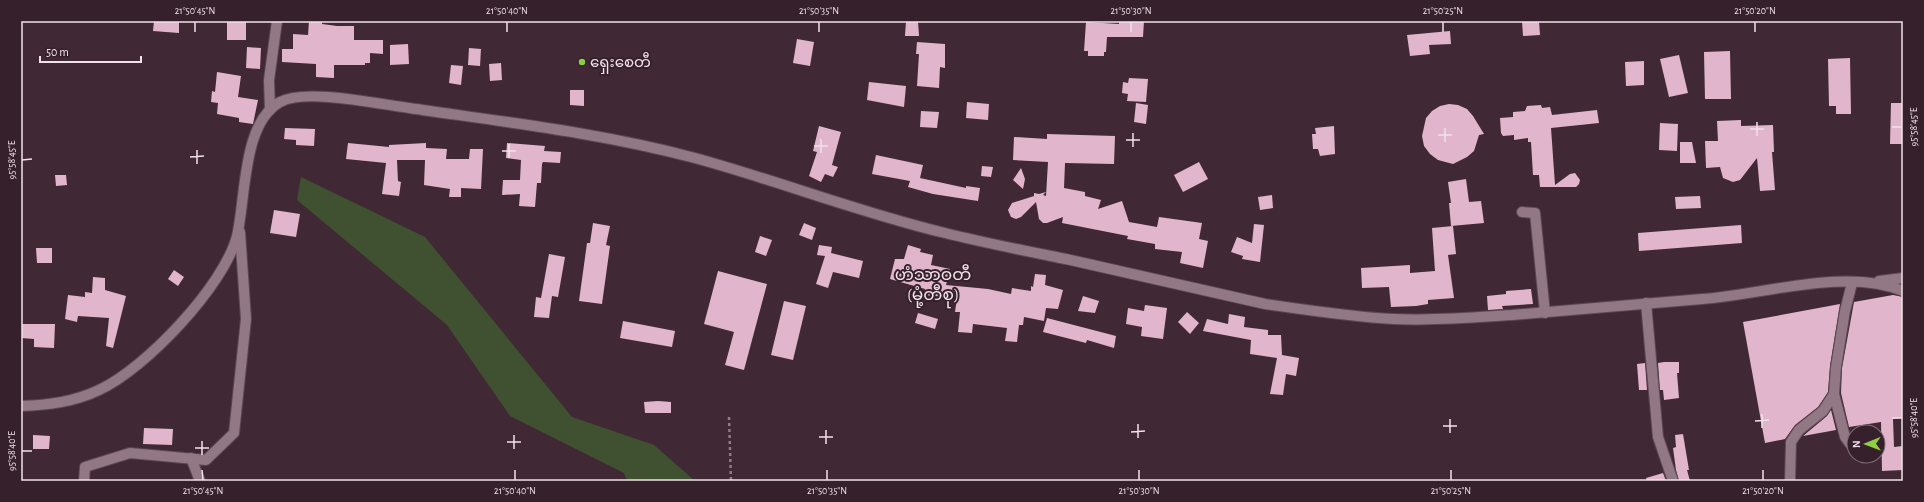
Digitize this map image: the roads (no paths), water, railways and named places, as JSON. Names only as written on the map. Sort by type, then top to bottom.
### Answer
[{"type":"street","points":[[270,110],[269,80],[277,21]]},
{"type":"street","points":[[21,406],[43,405],[83,397],[103,388],[142,360],[208,291],[227,261],[237,236],[255,133],[259,122],[270,110],[282,101],[294,97],[354,100],[526,124],[622,140],[701,160],[944,233],[1265,304],[1294,308],[1392,319],[1454,319],[1704,299],[1807,284],[1866,283],[1903,278]]},
{"type":"street","points":[[1522,212],[1535,213],[1545,312]]},
{"type":"street","points":[[84,481],[84,467],[130,453],[206,460],[234,433],[246,319],[239,222]]},
{"type":"street","points":[[1846,438],[1834,394],[1836,367],[1845,311],[1852,283]]},
{"type":"street","points":[[1866,283],[1892,287],[1903,292]]},
{"type":"street","points":[[1646,303],[1658,437],[1673,481]]},
{"type":"street","points":[[1790,481],[1791,442],[1799,430],[1823,411],[1834,394]]},
{"type":"street","points":[[191,458],[200,481]]},
{"type":"place","name":"ရှေးစေတီ","points":[[582,62]]},
{"type":"district","name":"ဟံသာဝတီ (မုံ့တီစု)","points":[[933,284]]}]
